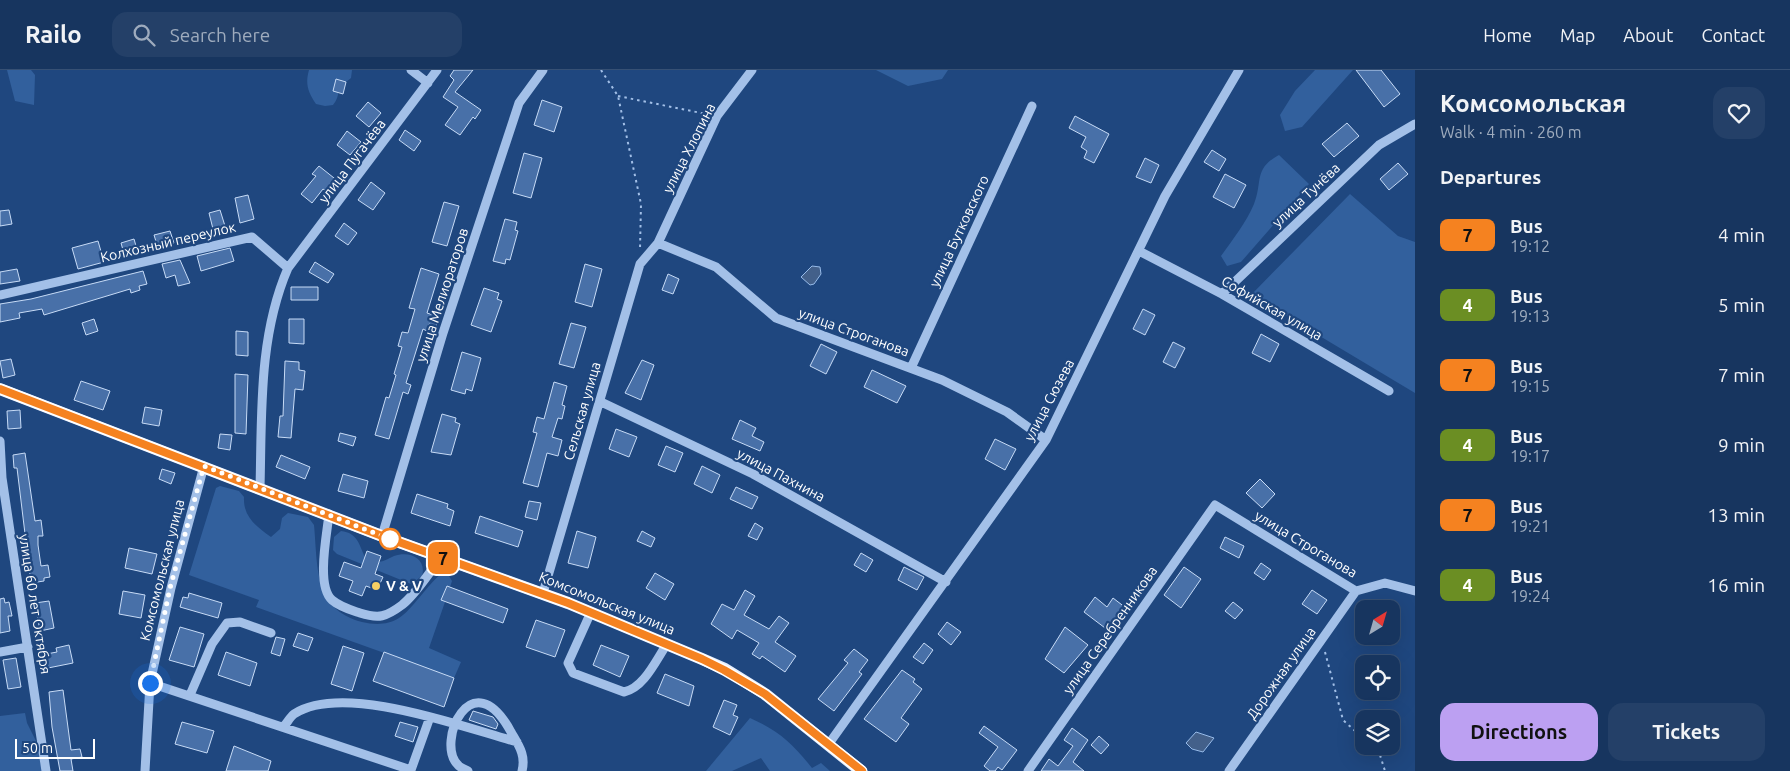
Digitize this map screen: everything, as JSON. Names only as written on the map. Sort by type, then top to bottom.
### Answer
[{"type":"main road","name":"Комсомольская улица","points":[[0,389],[382,536],[543,593],[667,644],[724,670],[745,682],[862,771]]},
{"type":"street","points":[[411,70],[428,83]]},
{"type":"street","name":"улица Пугачёва","points":[[288,268],[437,70]]},
{"type":"street","name":"улица Мелиораторов","points":[[382,536],[443,334],[519,103],[543,70]]},
{"type":"street","name":"улица Хлопина","points":[[658,243],[717,116],[752,70]]},
{"type":"street","name":"улица Сюзева","points":[[828,745],[1046,440],[1165,196],[1239,70]]},
{"type":"street","name":"улица Бутковского","points":[[911,368],[1032,106]]},
{"type":"street","name":"улица Тунёва","points":[[1222,294],[1379,145],[1415,124]]},
{"type":"street","name":"Колхозный переулок","points":[[0,295],[252,237],[288,268]]},
{"type":"street","name":"Сельская улица","points":[[543,593],[640,264],[658,243]]},
{"type":"street","name":"улица Строганова","points":[[658,243],[716,267],[776,318],[942,380],[1007,412],[1046,440]]},
{"type":"street","name":"Софийская улица","points":[[1139,251],[1222,294],[1389,391]]},
{"type":"street","points":[[260,488],[262,377],[277,294],[288,268]]},
{"type":"street","name":"улица Пахнина","points":[[599,401],[754,474],[946,582]]},
{"type":"street","name":"улица 60 лет Октября","points":[[0,441],[2,478],[46,771]]},
{"type":"street","name":"Комсомольская улица","points":[[145,771],[150,683],[170,588],[204,466]]},
{"type":"street","name":"улица Строганова","points":[[1215,505],[1356,591],[1386,583],[1415,591]]},
{"type":"street","name":"улица Серебренникова","points":[[1028,771],[1215,505]]},
{"type":"street","points":[[329,514],[323,566],[326,586],[331,600],[344,608],[375,618],[386,615],[404,604],[441,558]]},
{"type":"street","name":"Дорожная улица","points":[[1229,771],[1356,591]]},
{"type":"street","points":[[591,612],[568,663],[573,673],[624,692],[632,690],[642,680],[667,644]]},
{"type":"street","points":[[190,695],[212,644],[227,623],[240,622],[271,633]]},
{"type":"street","points":[[0,652],[28,647]]},
{"type":"street","points":[[150,683],[284,726],[410,770],[430,717]]},
{"type":"street","points":[[284,726],[293,715],[319,705],[336,702],[370,704],[430,717],[517,742]]},
{"type":"street","points":[[468,771],[457,765],[450,748],[455,725],[462,709],[470,703],[484,704],[504,717],[524,753],[522,771]]},
{"type":"path","points":[[602,70],[618,96],[641,204],[640,264]]},
{"type":"path","points":[[618,96],[717,116]]},
{"type":"path","points":[[1322,640],[1343,720],[1355,731]]},
{"type":"path","points":[[1380,755],[1385,771]]},
{"type":"shaded area","points":[[7,70],[31,70],[35,75],[34,105],[15,101]]},
{"type":"shaded area","points":[[309,70],[352,70],[351,78],[346,82],[336,79],[337,99],[333,105],[325,106],[316,104],[309,92],[307,80]]},
{"type":"shaded area","points":[[876,70],[948,70],[942,79],[908,86]]},
{"type":"shaded area","points":[[1315,70],[1353,70],[1302,127],[1285,131],[1280,115],[1295,91]]},
{"type":"shaded area","points":[[1279,155],[1309,184],[1241,262],[1227,266],[1221,256],[1251,211],[1257,196],[1260,176],[1265,165]]},
{"type":"shaded area","points":[[1350,194],[1398,236],[1415,242],[1415,393],[1251,295]]},
{"type":"shaded area","points":[[812,266],[820,267],[821,274],[814,284],[810,285],[801,277]]},
{"type":"shaded area","points":[[220,486],[239,491],[244,497],[248,516],[260,529],[271,537],[280,529],[282,518],[288,513],[308,517],[314,525],[316,556],[321,584],[326,596],[334,607],[346,616],[367,623],[381,624],[390,622],[404,614],[441,574],[449,576],[452,581],[450,587],[446,587],[442,600],[445,602],[429,648],[461,662],[454,678],[256,607],[259,600],[189,575],[216,488]]},
{"type":"shaded area","points":[[341,531],[347,532],[354,537],[365,557],[379,562],[400,554],[416,557],[422,565],[422,576],[411,584],[337,554],[333,550],[334,537]]},
{"type":"shaded area","points":[[25,713],[27,723],[38,745],[42,771],[0,771],[0,716]]},
{"type":"shaded area","points":[[750,718],[784,738],[812,768],[821,763],[830,771],[770,771],[761,758],[732,771],[706,771]]},
{"type":"shaded area","points":[[1196,732],[1214,738],[1203,752],[1192,749],[1186,743]]},
{"type":"building","points":[[454,70],[473,70],[455,92],[481,110],[475,119],[473,117],[460,135],[445,125],[458,107],[443,97],[454,80],[450,76]]},
{"type":"building","points":[[1356,70],[1381,70],[1400,94],[1384,107]]},
{"type":"building","points":[[336,79],[346,82],[343,94],[333,91]]},
{"type":"building","points":[[542,100],[562,107],[554,132],[534,125]]},
{"type":"building","points":[[368,102],[381,113],[369,127],[356,116]]},
{"type":"building","points":[[1075,116],[1109,134],[1094,163],[1084,158],[1087,151],[1081,147],[1086,137],[1069,128]]},
{"type":"building","points":[[1347,123],[1359,136],[1334,157],[1322,144]]},
{"type":"building","points":[[405,130],[421,141],[414,151],[399,140]]},
{"type":"building","points":[[347,131],[361,142],[350,155],[337,145]]},
{"type":"building","points":[[1212,150],[1226,159],[1219,171],[1204,162]]},
{"type":"building","points":[[524,153],[542,158],[531,198],[513,193]]},
{"type":"building","points":[[1145,158],[1159,165],[1151,183],[1136,177]]},
{"type":"building","points":[[1398,163],[1408,174],[1389,190],[1380,179]]},
{"type":"building","points":[[319,166],[339,182],[330,194],[323,189],[312,203],[301,194],[316,176],[312,174]]},
{"type":"building","points":[[1225,174],[1246,185],[1234,208],[1213,197]]},
{"type":"building","points":[[371,182],[385,193],[373,210],[358,200]]},
{"type":"building","points":[[248,195],[254,219],[240,223],[235,198]]},
{"type":"building","points":[[444,202],[459,206],[447,246],[432,242]]},
{"type":"building","points":[[9,210],[12,224],[0,226],[0,211]]},
{"type":"building","points":[[220,210],[225,226],[213,229],[209,213]]},
{"type":"building","points":[[505,219],[517,222],[515,230],[518,231],[510,260],[506,259],[505,264],[493,261]]},
{"type":"building","points":[[344,223],[357,233],[348,245],[335,236]]},
{"type":"building","points":[[170,231],[174,243],[158,248],[154,235]]},
{"type":"building","points":[[134,239],[138,253],[125,257],[121,243]]},
{"type":"building","points":[[98,241],[104,262],[78,269],[72,248]]},
{"type":"building","points":[[230,248],[234,261],[201,271],[197,256]]},
{"type":"building","points":[[180,260],[190,283],[178,286],[175,275],[166,278],[162,264]]},
{"type":"building","points":[[315,262],[334,274],[328,283],[309,272]]},
{"type":"building","points":[[585,264],[602,269],[592,307],[575,302]]},
{"type":"building","points":[[421,268],[439,274],[427,313],[439,317],[436,326],[429,324],[427,331],[423,329],[406,383],[411,385],[408,394],[403,392],[389,439],[375,435],[386,397],[389,398],[396,375],[394,374],[402,347],[398,346],[402,332],[408,333],[415,309],[409,308]]},
{"type":"building","points":[[17,269],[20,281],[0,284],[0,272]]},
{"type":"building","points":[[143,271],[147,284],[139,286],[140,290],[131,293],[130,289],[44,315],[42,309],[19,313],[20,318],[0,322],[0,304],[31,299]]},
{"type":"building","points":[[668,274],[679,279],[673,294],[662,290]]},
{"type":"building","points":[[291,287],[318,287],[318,300],[291,300]]},
{"type":"building","points":[[484,288],[499,293],[497,299],[502,301],[491,332],[471,325]]},
{"type":"building","points":[[1143,309],[1155,315],[1145,335],[1133,329]]},
{"type":"building","points":[[94,319],[98,331],[86,335],[82,323]]},
{"type":"building","points":[[289,319],[304,319],[304,344],[289,343]]},
{"type":"building","points":[[571,323],[586,327],[574,368],[559,364]]},
{"type":"building","points":[[236,331],[248,332],[248,356],[236,355]]},
{"type":"building","points":[[1261,334],[1279,344],[1270,362],[1252,353]]},
{"type":"building","points":[[1173,342],[1185,348],[1175,368],[1163,362]]},
{"type":"building","points":[[821,344],[837,352],[826,374],[810,366]]},
{"type":"building","points":[[462,352],[481,358],[472,391],[466,389],[465,394],[451,390]]},
{"type":"building","points":[[11,359],[15,375],[3,378],[0,361]]},
{"type":"building","points":[[642,360],[654,365],[641,400],[625,393]]},
{"type":"building","points":[[285,361],[299,362],[299,370],[305,371],[303,390],[295,389],[291,438],[278,437],[280,416],[283,416]]},
{"type":"building","points":[[872,370],[906,386],[897,403],[864,387]]},
{"type":"building","points":[[235,374],[248,375],[246,434],[235,433]]},
{"type":"building","points":[[81,381],[110,391],[103,410],[74,400]]},
{"type":"building","points":[[554,382],[567,386],[562,405],[565,406],[562,419],[558,418],[552,437],[562,440],[558,456],[547,453],[538,487],[523,483],[537,433],[533,432],[537,417],[544,419]]},
{"type":"building","points":[[145,407],[162,410],[159,426],[142,423]]},
{"type":"building","points":[[20,410],[21,428],[8,429],[7,411]]},
{"type":"building","points":[[442,414],[456,418],[455,422],[460,424],[451,455],[431,452]]},
{"type":"building","points":[[740,420],[756,428],[752,436],[764,442],[760,451],[732,439]]},
{"type":"building","points":[[616,429],[637,437],[629,457],[609,449]]},
{"type":"building","points":[[340,433],[356,437],[353,446],[338,441]]},
{"type":"building","points":[[220,434],[232,435],[230,450],[218,448]]},
{"type":"building","points":[[995,439],[1016,449],[1005,470],[985,459]]},
{"type":"building","points":[[666,446],[683,453],[675,472],[658,465]]},
{"type":"building","points":[[25,453],[35,521],[41,520],[43,536],[38,536],[38,545],[41,566],[48,565],[50,577],[44,578],[44,581],[31,583],[17,468],[14,468],[13,455]]},
{"type":"building","points":[[281,455],[310,467],[305,479],[276,467]]},
{"type":"building","points":[[702,466],[720,475],[712,493],[694,484]]},
{"type":"building","points":[[162,469],[175,473],[171,484],[159,479]]},
{"type":"building","points":[[343,474],[368,481],[364,498],[338,491]]},
{"type":"building","points":[[1260,479],[1275,494],[1262,508],[1246,493]]},
{"type":"building","points":[[736,487],[758,497],[752,509],[730,499]]},
{"type":"building","points":[[417,494],[448,504],[447,508],[454,511],[450,526],[411,513]]},
{"type":"building","points":[[529,501],[541,503],[537,520],[525,517]]},
{"type":"building","points":[[480,516],[523,531],[518,547],[475,533]]},
{"type":"building","points":[[755,523],[763,528],[757,540],[748,536]]},
{"type":"building","points":[[577,531],[596,537],[588,568],[568,563]]},
{"type":"building","points":[[642,531],[655,538],[651,547],[637,541]]},
{"type":"building","points":[[1225,537],[1244,546],[1239,558],[1220,548]]},
{"type":"building","points":[[129,548],[157,554],[152,574],[125,568]]},
{"type":"building","points":[[367,551],[381,556],[375,574],[383,577],[377,590],[366,586],[362,596],[349,591],[353,581],[339,576],[344,562],[361,568]]},
{"type":"building","points":[[861,553],[873,560],[866,572],[854,565]]},
{"type":"building","points":[[1261,563],[1271,570],[1264,580],[1254,573]]},
{"type":"building","points":[[904,567],[924,577],[917,590],[898,580]]},
{"type":"building","points":[[1184,567],[1201,579],[1181,608],[1164,595]]},
{"type":"building","points":[[655,573],[674,584],[665,600],[646,588]]},
{"type":"building","points":[[447,586],[508,609],[503,623],[441,600]]},
{"type":"building","points":[[745,590],[755,596],[744,615],[769,629],[779,616],[789,623],[775,642],[796,656],[785,672],[762,656],[760,659],[752,654],[759,643],[737,630],[732,639],[711,624],[722,604],[734,610]]},
{"type":"building","points":[[1312,590],[1327,600],[1317,614],[1302,604]]},
{"type":"building","points":[[123,591],[145,595],[141,618],[119,614]]},
{"type":"building","points":[[189,593],[222,603],[218,618],[180,607],[183,597],[188,598]]},
{"type":"building","points":[[1095,597],[1107,607],[1113,598],[1126,608],[1109,631],[1084,612]]},
{"type":"building","points":[[4,598],[5,603],[9,602],[12,616],[8,616],[10,631],[0,633],[0,599]]},
{"type":"building","points":[[49,601],[54,628],[40,631],[35,603]]},
{"type":"building","points":[[1233,602],[1243,610],[1235,619],[1225,611]]},
{"type":"building","points":[[536,620],[565,630],[555,657],[526,647]]},
{"type":"building","points":[[947,622],[961,632],[951,645],[938,634]]},
{"type":"building","points":[[180,627],[204,634],[194,667],[169,660]]},
{"type":"building","points":[[1065,627],[1088,645],[1064,673],[1045,659]]},
{"type":"building","points":[[298,633],[313,638],[308,651],[293,646]]},
{"type":"building","points":[[276,637],[285,639],[280,656],[271,653]]},
{"type":"building","points":[[924,643],[933,650],[923,664],[913,657]]},
{"type":"building","points":[[69,645],[73,663],[43,669],[41,655],[57,652],[56,648]]},
{"type":"building","points":[[601,645],[629,656],[620,677],[593,665]]},
{"type":"building","points":[[343,646],[364,653],[352,691],[331,684]]},
{"type":"building","points":[[854,649],[868,660],[859,672],[862,674],[834,711],[818,699],[848,663],[844,660]]},
{"type":"building","points":[[226,652],[257,663],[250,686],[218,675]]},
{"type":"building","points":[[384,652],[454,678],[444,707],[373,681]]},
{"type":"building","points":[[16,658],[21,687],[8,689],[3,660]]},
{"type":"building","points":[[902,670],[915,679],[913,682],[922,689],[901,718],[909,724],[896,742],[864,719]]},
{"type":"building","points":[[665,674],[694,686],[689,706],[657,693]]},
{"type":"building","points":[[63,690],[71,750],[80,749],[82,757],[71,759],[73,771],[60,771],[52,727],[49,692]]},
{"type":"building","points":[[724,700],[737,705],[733,715],[738,717],[730,735],[713,727]]},
{"type":"building","points":[[473,711],[493,717],[498,724],[496,729],[469,720]]},
{"type":"building","points":[[182,722],[214,731],[207,753],[175,744]]},
{"type":"building","points":[[400,722],[418,727],[413,742],[395,736]]},
{"type":"building","points":[[984,726],[1017,750],[1002,770],[998,767],[995,771],[990,771],[984,766],[998,747],[979,733]]},
{"type":"building","points":[[1072,728],[1088,740],[1073,762],[1084,771],[1041,771],[1049,759],[1058,766],[1073,746],[1064,740]]},
{"type":"building","points":[[1099,736],[1109,745],[1101,754],[1091,745]]},
{"type":"building","points":[[234,746],[271,761],[268,771],[226,771]]},
{"type":"bus line","name":"7","points":[[0,389],[382,536],[568,603],[702,659],[765,694],[862,771]]},
{"type":"place","name":"V & V","points":[[376,586]]},
{"type":"route","points":[[150,683],[170,588],[204,466],[390,539]]}]
